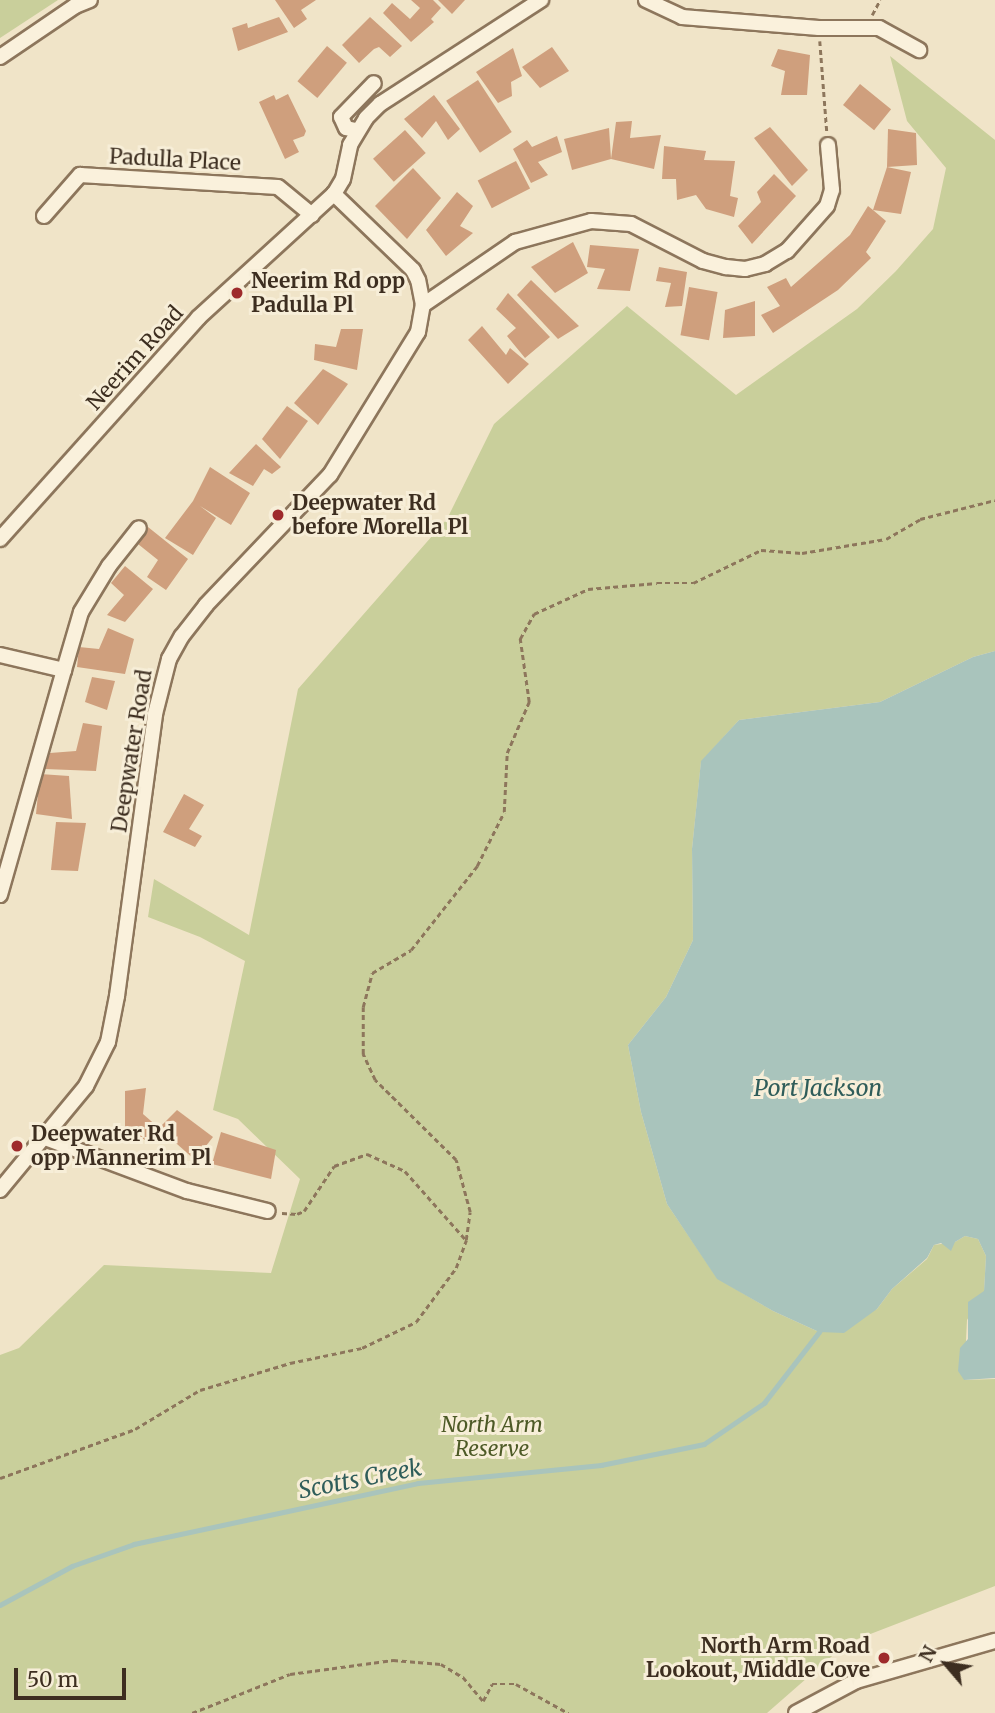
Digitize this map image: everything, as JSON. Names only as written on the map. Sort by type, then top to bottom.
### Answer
[{"type":"street","points":[[0,57],[75,6],[90,0]]},
{"type":"street","points":[[541,0],[380,104],[356,130],[350,145],[343,179],[334,194],[405,260],[418,280],[423,305],[515,242],[591,220],[631,224],[703,261],[726,267],[745,269],[765,264],[787,251],[827,205],[832,190],[828,145]]},
{"type":"street","points":[[646,0],[682,17],[819,28],[879,28],[919,50]]},
{"type":"street","points":[[356,130],[346,128],[341,117],[374,83]]},
{"type":"street","name":"Padulla Place","points":[[44,216],[80,176],[278,187],[312,215]]},
{"type":"street","name":"Neerim Road","points":[[0,539],[186,330],[334,194]]},
{"type":"street","name":"Deepwater Road","points":[[0,1190],[86,1086],[108,1042],[117,996],[155,714],[169,659],[182,636],[206,605],[330,475],[418,332],[423,305]]},
{"type":"street","points":[[0,895],[82,612],[109,566],[139,528]]},
{"type":"street","points":[[0,655],[64,670]]},
{"type":"street","points":[[45,1138],[187,1191],[268,1211]]},
{"type":"street","points":[[796,1713],[856,1681],[995,1641]]},
{"type":"path","points":[[819,28],[828,145]]},
{"type":"path","points":[[0,1478],[135,1429],[200,1390],[290,1363],[362,1348],[416,1322],[456,1268],[466,1240],[470,1212],[456,1160],[375,1080],[363,1054],[363,1007],[372,973],[411,950],[477,866],[504,812],[507,753],[529,702],[520,639],[534,614],[588,589],[693,583],[761,550],[802,553],[886,539],[920,519],[995,500]]},
{"type":"path","points":[[268,1211],[297,1214],[304,1211],[334,1166],[368,1154],[405,1171],[466,1240]]},
{"type":"path","points":[[192,1713],[290,1674],[393,1660],[440,1664],[463,1677],[483,1701],[492,1685],[516,1684],[568,1713]]},
{"type":"green space","points":[[0,0],[58,0],[0,38]]},
{"type":"green space","name":"North Arm Reserve","points":[[890,56],[995,140],[995,651],[973,657],[880,702],[739,720],[701,762],[692,849],[693,940],[666,997],[628,1045],[641,1112],[667,1204],[717,1278],[773,1311],[819,1332],[877,1309],[892,1289],[927,1259],[934,1245],[955,1242],[965,1236],[978,1239],[986,1256],[984,1292],[967,1320],[964,1380],[995,1379],[995,1586],[847,1643],[767,1713],[0,1713],[0,1355],[19,1348],[104,1265],[271,1273],[300,1179],[238,1119],[213,1110],[245,961],[200,937],[148,917],[154,879],[249,935],[298,689],[447,519],[494,424],[627,306],[736,395],[857,309],[896,271],[933,229],[946,168],[907,121]]},
{"type":"water","name":"Port Jackson","points":[[995,651],[995,1378],[964,1380],[958,1371],[960,1348],[968,1339],[968,1302],[984,1291],[986,1256],[978,1239],[965,1236],[955,1242],[951,1251],[941,1243],[934,1245],[927,1258],[892,1289],[877,1309],[844,1333],[819,1332],[773,1311],[717,1279],[667,1204],[641,1112],[628,1045],[666,997],[693,940],[692,849],[701,761],[739,720],[880,702],[973,657]]},
{"type":"building","points":[[275,0],[316,0],[301,10],[307,19],[294,28]]},
{"type":"building","points":[[411,0],[433,0],[441,8],[431,19],[434,22],[411,42],[383,13],[392,3],[410,19],[420,8]]},
{"type":"building","points":[[438,0],[465,0],[452,14]]},
{"type":"building","points":[[279,17],[288,32],[238,51],[232,28],[247,23],[248,28]]},
{"type":"building","points":[[370,17],[402,46],[390,57],[379,47],[359,63],[342,45]]},
{"type":"building","points":[[327,46],[347,63],[317,98],[297,81]]},
{"type":"building","points":[[552,47],[569,71],[540,88],[522,67]]},
{"type":"building","points":[[513,48],[522,76],[511,82],[512,96],[498,103],[476,72]]},
{"type":"building","points":[[778,49],[810,55],[807,95],[781,95],[785,71],[771,66]]},
{"type":"building","points":[[478,80],[512,132],[480,153],[446,101]]},
{"type":"building","points":[[860,84],[891,109],[874,130],[843,105]]},
{"type":"building","points":[[288,94],[306,131],[304,136],[293,140],[299,152],[285,159],[259,102],[274,95],[276,100]]},
{"type":"building","points":[[434,95],[460,129],[448,140],[436,121],[422,138],[404,119]]},
{"type":"building","points":[[632,121],[630,138],[661,135],[654,169],[611,159],[616,122]]},
{"type":"building","points":[[770,127],[808,170],[792,186],[754,138]]},
{"type":"building","points":[[609,128],[611,159],[572,170],[564,139]]},
{"type":"building","points":[[888,129],[916,133],[917,165],[887,167]]},
{"type":"building","points":[[405,130],[426,153],[394,182],[373,159]]},
{"type":"building","points":[[557,136],[562,152],[538,162],[548,175],[531,183],[513,149],[527,140],[532,147]]},
{"type":"building","points":[[664,146],[706,151],[704,160],[735,161],[730,196],[738,198],[734,217],[706,209],[696,195],[677,200],[676,179],[662,179]]},
{"type":"building","points":[[516,161],[530,189],[492,208],[478,181]]},
{"type":"building","points":[[887,167],[911,172],[901,214],[873,210]]},
{"type":"building","points":[[413,168],[441,198],[407,239],[375,206]]},
{"type":"building","points":[[774,174],[796,196],[752,244],[738,226],[761,202],[757,192]]},
{"type":"building","points":[[457,192],[473,206],[460,226],[473,233],[446,256],[426,230]]},
{"type":"building","points":[[868,206],[886,221],[866,252],[871,258],[838,290],[773,333],[761,315],[780,306],[767,287],[786,278],[791,287],[850,235]]},
{"type":"building","points":[[573,242],[588,273],[555,293],[531,267]]},
{"type":"building","points":[[590,245],[639,249],[630,291],[597,289],[605,269],[587,267]]},
{"type":"building","points":[[659,267],[687,272],[682,306],[665,307],[671,283],[656,281]]},
{"type":"building","points":[[531,280],[579,326],[558,339],[517,295]]},
{"type":"building","points":[[689,287],[718,292],[709,340],[680,335]]},
{"type":"building","points":[[508,293],[550,337],[525,358],[507,336],[516,328],[496,309]]},
{"type":"building","points":[[755,301],[755,336],[723,338],[725,310]]},
{"type":"building","points":[[482,326],[506,355],[510,348],[529,364],[508,384],[468,340]]},
{"type":"building","points":[[341,329],[363,329],[357,370],[314,360],[315,344],[336,347]]},
{"type":"building","points":[[323,369],[348,384],[318,425],[294,403]]},
{"type":"building","points":[[287,406],[308,421],[280,459],[262,439]]},
{"type":"building","points":[[256,444],[281,467],[272,474],[264,469],[253,486],[229,473]]},
{"type":"building","points":[[210,467],[250,493],[231,525],[200,506],[216,518],[193,555],[165,538],[193,501]]},
{"type":"building","points":[[148,527],[188,559],[166,590],[147,577],[158,560],[138,544]]},
{"type":"building","points":[[125,566],[153,589],[125,622],[107,615],[124,595],[111,583]]},
{"type":"building","points":[[108,628],[134,639],[125,674],[77,667],[79,647],[99,649]]},
{"type":"building","points":[[92,677],[115,681],[107,710],[85,702]]},
{"type":"building","points":[[83,723],[102,726],[96,771],[45,769],[50,753],[76,751]]},
{"type":"building","points":[[40,774],[69,776],[72,819],[36,814]]},
{"type":"building","points":[[184,794],[204,805],[189,829],[202,836],[195,847],[163,832]]},
{"type":"building","points":[[56,822],[86,823],[78,871],[51,870]]},
{"type":"building","points":[[146,1088],[143,1114],[159,1128],[148,1142],[125,1127],[125,1091]]},
{"type":"building","points":[[177,1110],[213,1137],[195,1160],[159,1128]]},
{"type":"building","points":[[221,1132],[276,1150],[271,1179],[212,1164]]},
{"type":"waterway","name":"Scotts Creek","points":[[0,1605],[72,1566],[134,1544],[418,1483],[601,1465],[704,1444],[764,1403],[819,1332]]},
{"type":"place","name":"Neerim Rd opp Padulla Pl","points":[[237,293]]},
{"type":"place","name":"Deepwater Rd before Morella Pl","points":[[278,515]]},
{"type":"place","name":"Deepwater Rd opp Mannerim Pl","points":[[17,1146]]},
{"type":"place","name":"North Arm Road Lookout, Middle Cove","points":[[884,1658]]}]
